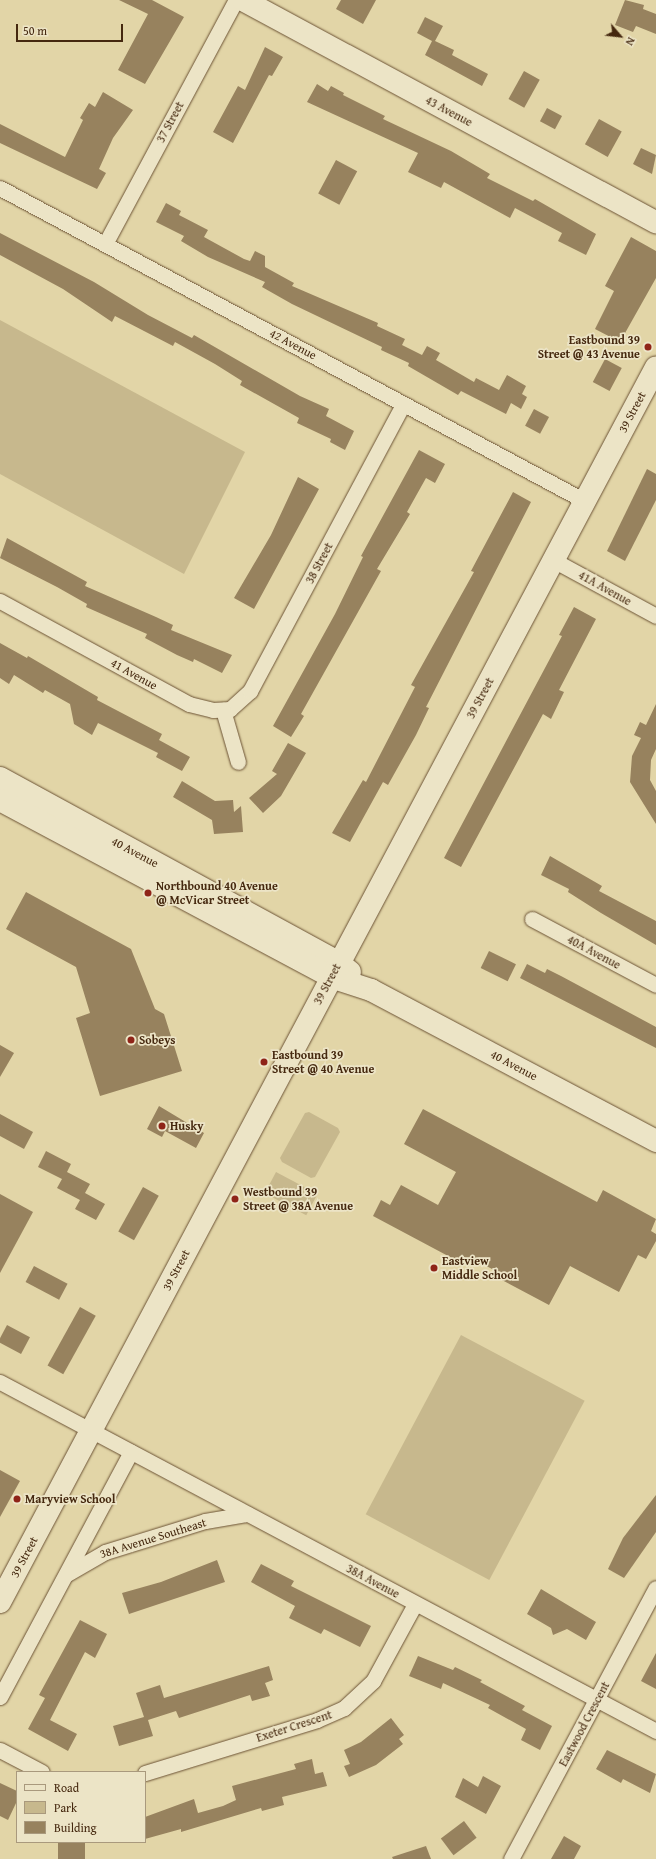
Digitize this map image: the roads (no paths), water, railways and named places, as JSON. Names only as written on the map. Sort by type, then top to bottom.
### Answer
[{"type":"street","name":"37 Street","points":[[105,244],[236,0]]},
{"type":"street","name":"43 Avenue","points":[[242,0],[656,222]]},
{"type":"street","name":"42 Avenue","points":[[0,188],[585,501]]},
{"type":"street","name":"39 Street","points":[[0,1602],[656,367]]},
{"type":"street","name":"38 Street","points":[[223,710],[237,705],[250,691],[403,404]]},
{"type":"street","name":"41A Avenue","points":[[553,560],[656,616]]},
{"type":"street","name":"41 Avenue","points":[[0,601],[189,704],[204,709],[223,710]]},
{"type":"street","points":[[223,710],[238,762]]},
{"type":"street","name":"40 Avenue","points":[[0,778],[371,990],[656,1141]]},
{"type":"street","name":"40 Avenue","points":[[0,800],[335,970]]},
{"type":"street","name":"40A Avenue","points":[[532,919],[656,985]]},
{"type":"street","name":"38A Avenue","points":[[0,1382],[656,1731]]},
{"type":"street","points":[[0,1697],[131,1452]]},
{"type":"street","name":"38A Avenue Southeast","points":[[64,1576],[105,1552],[205,1521],[247,1514]]},
{"type":"street","name":"Eastwood Crescent","points":[[511,1859],[656,1588]]},
{"type":"street","name":"Exeter Crescent","points":[[146,1773],[317,1720],[344,1708],[373,1682],[415,1604]]},
{"type":"street","points":[[0,1750],[40,1771]]},
{"type":"place","name":"Eastbound 39 Street @ 43 Avenue","points":[[648,347]]},
{"type":"place","name":"Northbound 40 Avenue @ McVicar Street","points":[[148,893]]},
{"type":"place","name":"Sobeys","points":[[131,1040]]},
{"type":"place","name":"Eastbound 39 Street @ 40 Avenue","points":[[264,1062]]},
{"type":"place","name":"Husky","points":[[162,1126]]},
{"type":"place","name":"Westbound 39 Street @ 38A Avenue","points":[[235,1199]]},
{"type":"place","name":"Eastview Middle School","points":[[434,1268]]},
{"type":"place","name":"Maryview School","points":[[17,1499]]}]
